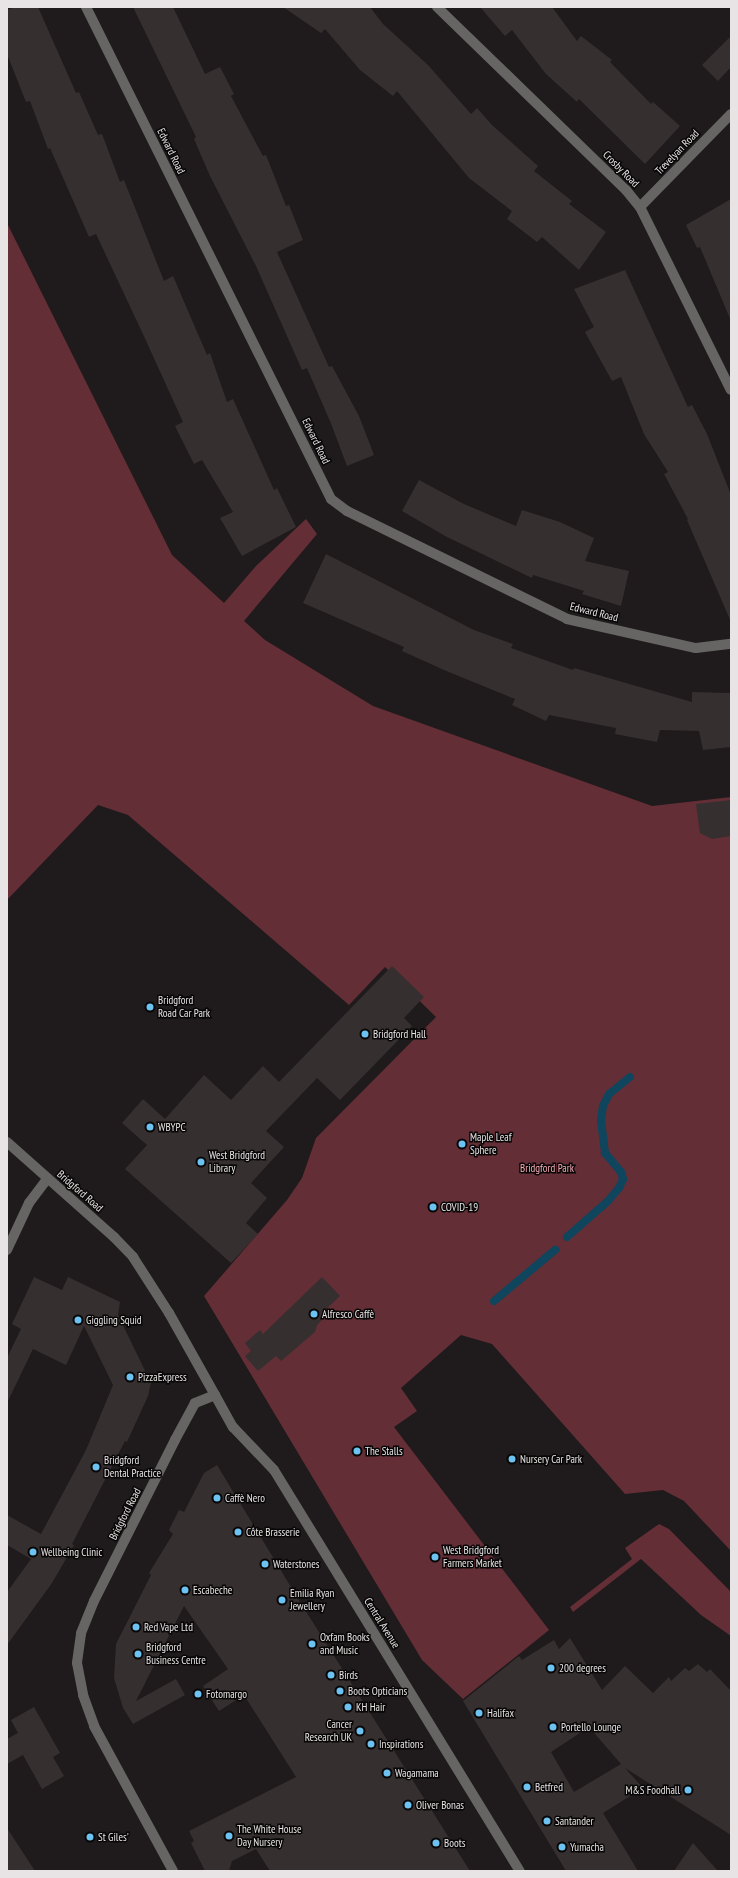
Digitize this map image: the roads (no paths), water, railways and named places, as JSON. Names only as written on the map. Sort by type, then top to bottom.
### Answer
[{"type":"street","name":"Edward Road","points":[[86,7],[331,499],[347,510],[567,619],[696,648],[731,644]]},
{"type":"street","name":"Crosby Road","points":[[437,7],[626,190],[640,207],[731,390]]},
{"type":"street","name":"Trevelyan Road","points":[[640,207],[731,114]]},
{"type":"street","name":"Bridgford Road","points":[[7,1142],[114,1237],[133,1258],[169,1313],[215,1395],[195,1404],[175,1440],[94,1601],[81,1634],[77,1663],[82,1695],[94,1726],[173,1871]]},
{"type":"street","points":[[7,1250],[29,1203],[48,1178]]},
{"type":"street","name":"Central Avenue","points":[[215,1395],[233,1427],[274,1470],[520,1871]]},
{"type":"waterway","points":[[567,1237],[608,1201],[619,1188],[623,1179],[621,1172],[605,1153],[601,1120],[603,1106],[609,1094],[630,1077]]},
{"type":"waterway","points":[[494,1301],[555,1250]]},
{"type":"place","name":"Bridgford Road Car Park","points":[[150,1007]]},
{"type":"place","name":"Bridgford Hall","points":[[365,1034]]},
{"type":"place","name":"WBYPC","points":[[150,1127]]},
{"type":"place","name":"Maple Leaf Sphere","points":[[462,1144]]},
{"type":"place","name":"West Bridgford Library","points":[[201,1162]]},
{"type":"place","name":"COVID-19","points":[[433,1207]]},
{"type":"place","name":"Alfresco Caffè","points":[[314,1314]]},
{"type":"place","name":"Giggling Squid","points":[[78,1320]]},
{"type":"place","name":"PizzaExpress","points":[[130,1377]]},
{"type":"place","name":"The Stalls","points":[[357,1451]]},
{"type":"place","name":"Nursery Car Park","points":[[512,1459]]},
{"type":"place","name":"Bridgford Dental Practice","points":[[96,1467]]},
{"type":"place","name":"Caffè Nero","points":[[217,1498]]},
{"type":"place","name":"Côte Brasserie","points":[[238,1532]]},
{"type":"place","name":"Wellbeing Clinic","points":[[33,1552]]},
{"type":"place","name":"West Bridgford Farmers Market","points":[[435,1557]]},
{"type":"place","name":"Waterstones","points":[[265,1564]]},
{"type":"place","name":"Escabeche","points":[[185,1590]]},
{"type":"place","name":"Emilia Ryan Jewellery","points":[[282,1600]]},
{"type":"place","name":"Red Vape Ltd","points":[[136,1627]]},
{"type":"place","name":"Oxfam Books and Music","points":[[312,1644]]},
{"type":"place","name":"Bridgford Business Centre","points":[[138,1654]]},
{"type":"place","name":"200 degrees","points":[[551,1668]]},
{"type":"place","name":"Birds","points":[[331,1675]]},
{"type":"place","name":"Boots Opticians","points":[[340,1691]]},
{"type":"place","name":"Fotomargo","points":[[198,1694]]},
{"type":"place","name":"KH Hair","points":[[348,1707]]},
{"type":"place","name":"Halifax","points":[[479,1713]]},
{"type":"place","name":"Portello Lounge","points":[[553,1727]]},
{"type":"place","name":"Cancer Research UK","points":[[360,1731]]},
{"type":"place","name":"Inspirations","points":[[371,1744]]},
{"type":"place","name":"Wagamama","points":[[387,1773]]},
{"type":"place","name":"Betfred","points":[[527,1787]]},
{"type":"place","name":"M&S Foodhall","points":[[688,1790]]},
{"type":"place","name":"Oliver Bonas","points":[[408,1805]]},
{"type":"place","name":"Santander","points":[[547,1821]]},
{"type":"place","name":"The White House Day Nursery","points":[[229,1836]]},
{"type":"place","name":"St Giles'","points":[[90,1837]]},
{"type":"place","name":"Boots","points":[[436,1843]]},
{"type":"place","name":"Yumacha","points":[[562,1847]]},
{"type":"park label","name":"Bridgford Park","points":[[547,1168]]}]
